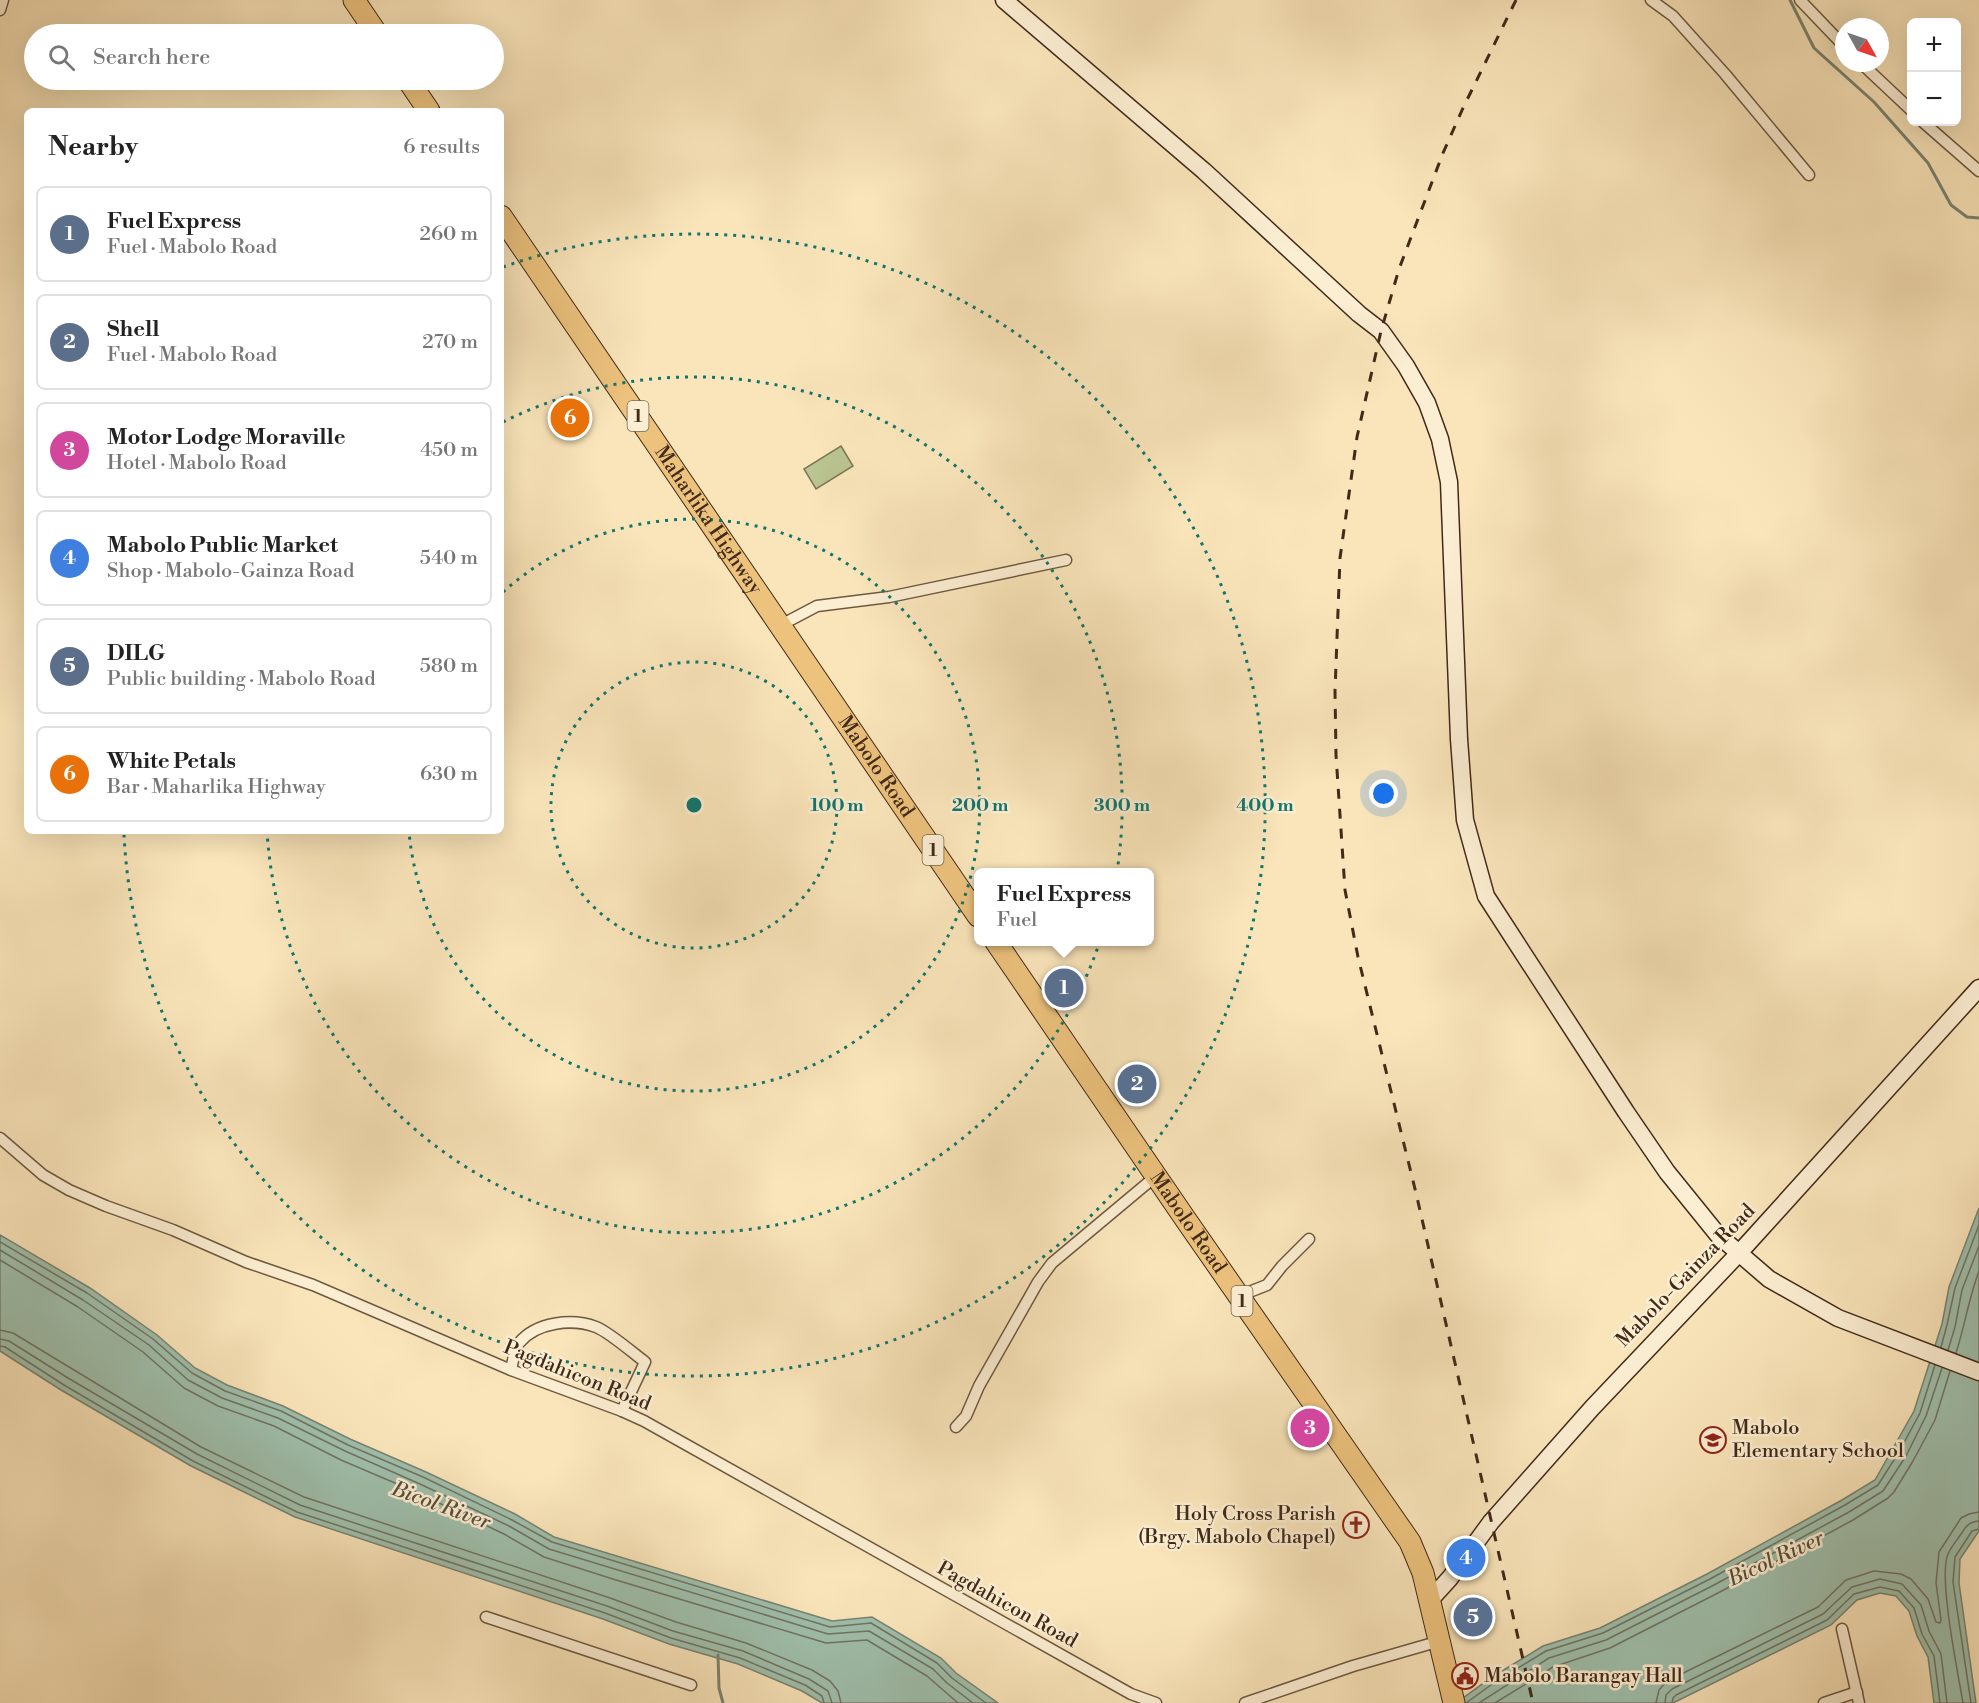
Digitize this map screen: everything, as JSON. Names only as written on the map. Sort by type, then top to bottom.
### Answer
[{"type":"highway","points":[[354,0],[370,24]]},
{"type":"highway","points":[[415,90],[427,108]]},
{"type":"highway","name":"Maharlika Highway","points":[[504,220],[778,621]]},
{"type":"highway","name":"Mabolo Road","points":[[778,621],[974,910]]},
{"type":"highway","name":"Mabolo Road","points":[[999,946],[1410,1542],[1423,1574],[1454,1703]]},
{"type":"main road","points":[[1004,0],[1204,171],[1380,331],[1406,366],[1427,403],[1440,439],[1449,482],[1459,739],[1465,820],[1486,897],[1565,1021],[1667,1172],[1705,1221],[1769,1280],[1838,1318],[1979,1372]]},
{"type":"main road","name":"Mabolo-Gainza Road","points":[[1430,1600],[1450,1578],[1491,1522],[1592,1408],[1740,1252],[1979,988]]},
{"type":"street","points":[[0,10],[3,0]]},
{"type":"street","points":[[1651,0],[1673,16],[1725,74],[1809,175]]},
{"type":"street","points":[[1800,0],[1835,37]]},
{"type":"street","points":[[1870,72],[1907,107]]},
{"type":"street","points":[[1928,126],[1979,171]]},
{"type":"street","points":[[778,621],[817,606],[889,597],[1066,560]]},
{"type":"street","name":"Pagdahicon Road","points":[[0,1138],[44,1175],[69,1190],[173,1230],[246,1262],[313,1285],[511,1370],[622,1411],[750,1479],[886,1558],[1131,1694],[1156,1703]]},
{"type":"street","points":[[956,1427],[966,1416],[979,1386],[1038,1282],[1052,1263],[1156,1176]]},
{"type":"street","points":[[1239,1296],[1267,1285],[1309,1239]]},
{"type":"street","points":[[511,1370],[518,1344],[533,1332],[555,1324],[578,1323],[598,1328],[645,1362],[622,1411]]},
{"type":"street","points":[[486,1617],[691,1685]]},
{"type":"street","points":[[1824,1703],[1858,1698],[1842,1629]]},
{"type":"street","points":[[1245,1703],[1353,1666],[1440,1641]]},
{"type":"green space","points":[[841,446],[853,466],[816,489],[804,469]]},
{"type":"water","name":"Bicol River","points":[[1979,1208],[1979,1531],[1960,1559],[1959,1583],[1976,1703],[1934,1703],[1928,1657],[1917,1636],[1909,1611],[1896,1596],[1880,1593],[1857,1600],[1831,1625],[1673,1703],[1456,1703],[1492,1677],[1543,1646],[1600,1628],[1707,1574],[1875,1480],[1914,1411],[1942,1324],[1949,1287]]},
{"type":"water","name":"Bicol River","points":[[0,1235],[90,1288],[157,1335],[195,1368],[227,1385],[283,1406],[350,1439],[426,1472],[515,1514],[554,1537],[832,1621],[872,1617],[941,1658],[956,1673],[998,1703],[822,1703],[802,1691],[738,1664],[669,1644],[603,1619],[295,1517],[191,1466],[61,1390],[0,1351]]},
{"type":"waterway","points":[[1790,0],[1814,48],[1874,102],[1928,163],[1951,205],[1967,217],[1979,218]]},
{"type":"waterway","points":[[718,1655],[719,1688],[723,1703]]},
{"type":"railway","points":[[1516,0],[1443,153],[1399,269],[1381,331],[1357,437],[1340,558],[1335,691],[1336,755],[1345,890],[1358,957],[1416,1193],[1533,1703]]},
{"type":"place","name":"White Petals","points":[[570,418]]},
{"type":"place","name":"Fuel Express","points":[[1064,988]]},
{"type":"place","name":"Shell","points":[[1137,1084]]},
{"type":"place","name":"Motor Lodge Moraville","points":[[1310,1428]]},
{"type":"place","name":"Mabolo Elementary School","points":[[1713,1440]]},
{"type":"place","name":"Holy Cross Parish (Brgy. Mabolo Chapel)","points":[[1356,1525]]},
{"type":"place","name":"Mabolo Public Market","points":[[1466,1558]]},
{"type":"place","name":"DILG","points":[[1473,1617]]},
{"type":"place","name":"Mabolo Barangay Hall","points":[[1465,1676]]}]
